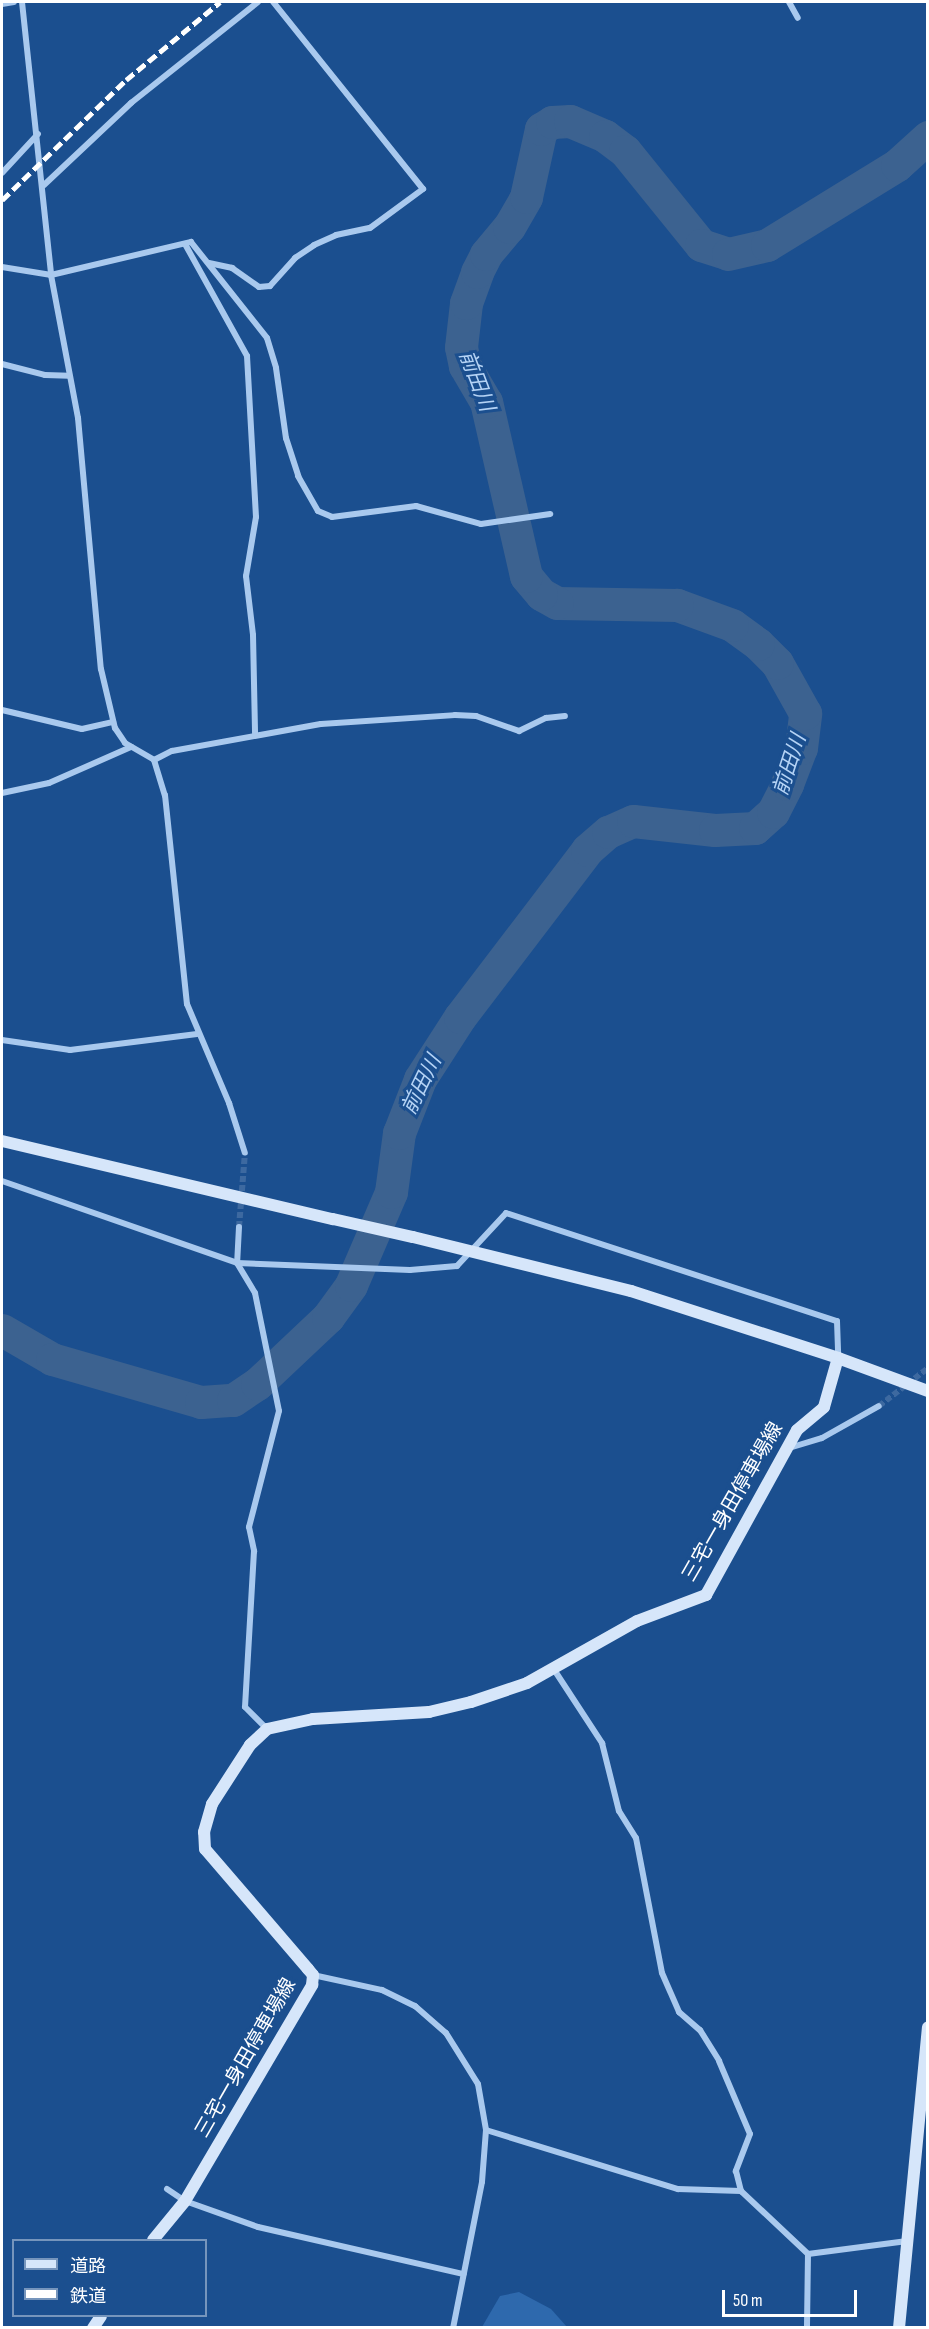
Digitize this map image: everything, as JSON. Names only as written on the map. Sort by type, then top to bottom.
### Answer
[{"type":"main road","points":[[2,1141],[631,1291],[838,1358],[927,1391]]},
{"type":"main road","name":"三宅一身田停車場線","points":[[155,2239],[185,2201],[307,1999],[313,1975],[258,1907],[208,1856],[203,1840],[212,1804],[250,1745],[267,1729],[313,1719],[429,1712],[527,1683],[637,1621],[706,1595],[803,1421],[824,1407],[838,1358]]},
{"type":"main road","points":[[899,2328],[927,2027]]},
{"type":"street","points":[[2,4],[14,2]]},
{"type":"street","points":[[22,2],[44,185],[51,275],[78,418],[101,669],[113,722],[131,747],[154,760],[165,795],[183,983],[197,1034],[220,1079],[245,1153]]},
{"type":"street","points":[[44,185],[131,103],[258,2]]},
{"type":"street","points":[[208,263],[232,268],[259,287],[270,286],[295,258],[314,244],[336,235],[370,228],[423,189],[273,2]]},
{"type":"street","points":[[789,2],[798,18]]},
{"type":"street","points":[[2,173],[38,134]]},
{"type":"street","points":[[2,267],[51,275],[191,242],[267,338],[276,368],[286,438],[298,476],[318,511],[332,517],[416,506],[481,524],[550,514]]},
{"type":"street","points":[[184,244],[247,356],[256,517],[246,576],[253,635],[255,734]]},
{"type":"street","points":[[2,364],[45,375],[69,376]]},
{"type":"street","points":[[2,710],[82,729],[113,722]]},
{"type":"street","points":[[154,760],[172,751],[255,734],[354,721],[455,715],[476,716],[519,731],[546,718],[565,716]]},
{"type":"street","points":[[2,794],[49,783],[131,747]]},
{"type":"street","points":[[2,1040],[70,1050],[197,1034]]},
{"type":"street","points":[[2,1181],[237,1263],[410,1270],[458,1266],[506,1213],[837,1321],[838,1358]]},
{"type":"street","points":[[239,1227],[237,1263],[255,1293],[277,1386],[279,1411],[249,1527],[254,1551],[245,1707],[267,1729]]},
{"type":"street","points":[[786,1449],[822,1438],[879,1406]]},
{"type":"street","points":[[553,1667],[602,1743],[619,1811],[636,1838],[662,1973],[679,2012],[700,2030],[719,2061],[750,2134],[736,2171],[741,2191],[808,2254],[807,2328]]},
{"type":"street","points":[[313,1975],[390,1993],[430,2018],[471,2067],[486,2130],[482,2182],[453,2328]]},
{"type":"street","points":[[486,2130],[678,2189],[741,2191]]},
{"type":"street","points":[[167,2188],[185,2201],[258,2228],[464,2274]]},
{"type":"street","points":[[808,2254],[907,2241]]},
{"type":"shaded area","points":[[519,2292],[551,2309],[567,2327],[482,2327],[500,2296]]},
{"type":"waterway","name":"前田川","points":[[2,1330],[52,1359],[201,1402],[233,1400],[257,1384],[328,1317],[351,1285],[391,1192],[399,1133],[420,1079],[460,1017],[587,850],[608,832],[633,821],[715,830],[755,828],[773,812],[787,784],[801,748],[805,713],[777,663],[758,644],[732,625],[677,605],[557,603],[541,594],[526,576],[486,402],[465,366],[461,347],[466,303],[477,272],[486,254],[509,227],[526,197],[541,129],[552,122],[570,121],[605,136],[625,151],[701,245],[728,254],[767,245],[897,165],[928,137]]},
{"type":"tunnel","points":[[239,1227],[245,1153]]},
{"type":"tunnel","points":[[879,1406],[928,1368]]},
{"type":"railway","points":[[2,200],[126,80],[220,2]]}]
